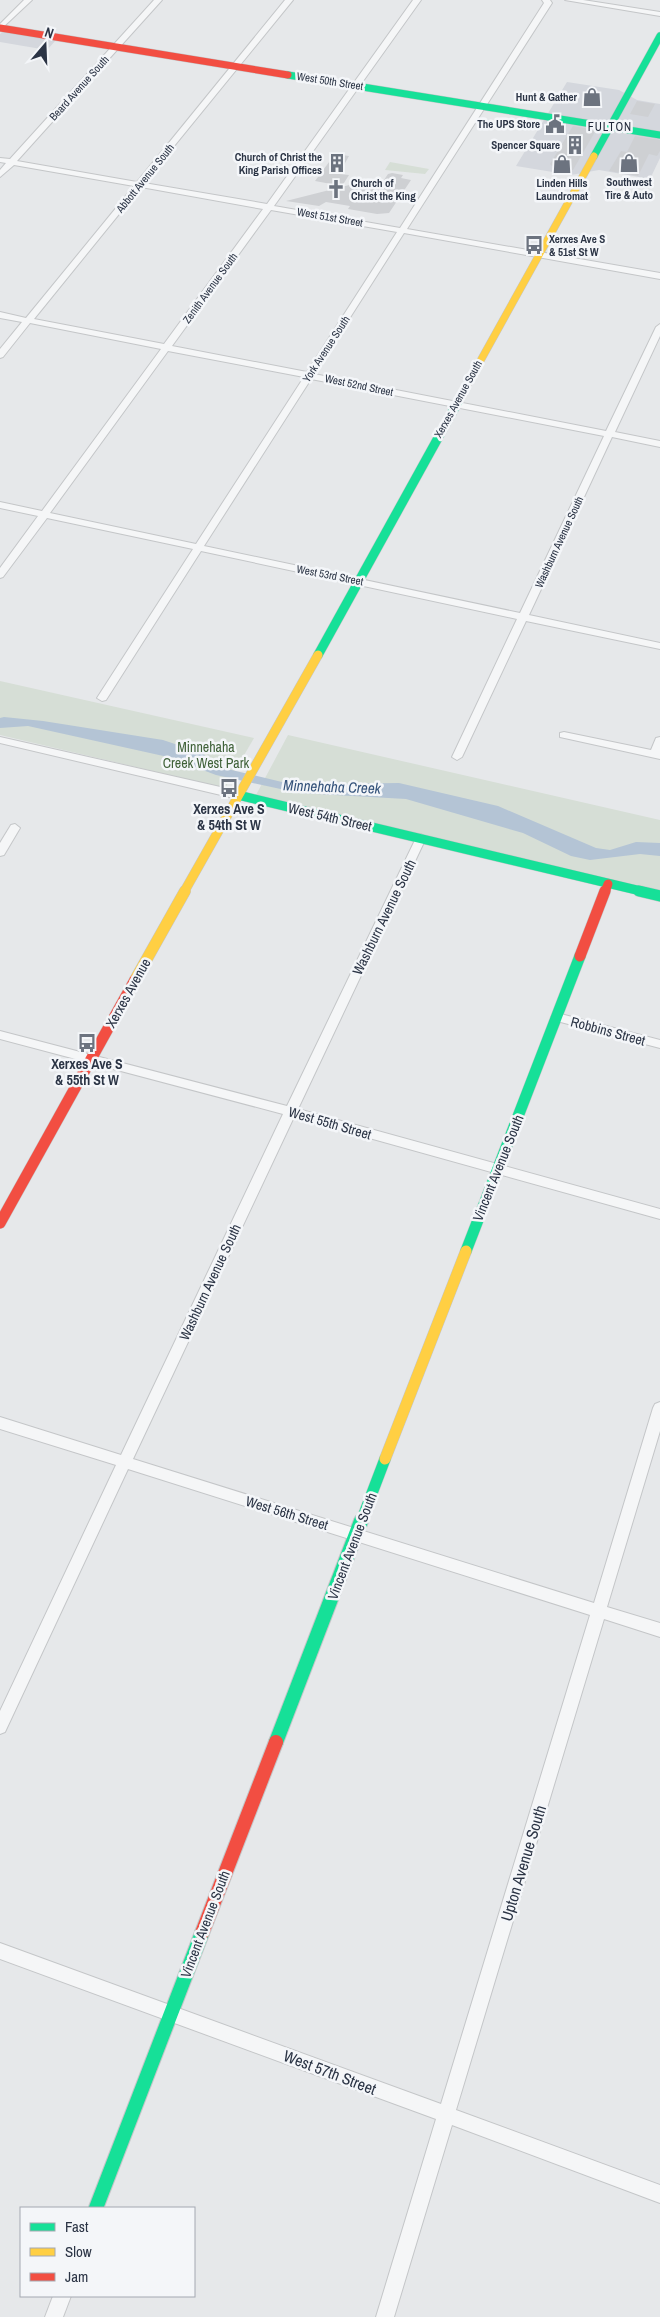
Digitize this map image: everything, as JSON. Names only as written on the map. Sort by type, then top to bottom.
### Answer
[{"type":"street","points":[[0,28],[28,0]]},
{"type":"street","name":"Beard Avenue South","points":[[0,175],[158,0]]},
{"type":"street","name":"Abbott Avenue South","points":[[0,355],[289,0]]},
{"type":"street","name":"Zenith Avenue South","points":[[0,575],[167,348],[417,0]]},
{"type":"street","name":"York Avenue South","points":[[102,698],[548,3],[546,0]]},
{"type":"street","points":[[569,0],[660,14]]},
{"type":"street","name":"West 50th Street","points":[[0,28],[660,135]]},
{"type":"street","name":"Xerxes Avenue South","points":[[256,762],[359,580],[660,36]]},
{"type":"street","name":"West 51st Street","points":[[0,160],[660,276]]},
{"type":"street","name":"West 52nd Street","points":[[0,315],[660,444]]},
{"type":"street","name":"Washburn Avenue South","points":[[457,757],[660,327]]},
{"type":"street","name":"West 53rd Street","points":[[0,505],[359,580],[660,646]]},
{"type":"street","points":[[564,735],[657,756],[660,740]]},
{"type":"street","name":"West 54th Street","points":[[0,740],[660,896]]},
{"type":"street","name":"Xerxes Avenue","points":[[0,1223],[256,762]]},
{"type":"street","points":[[0,852],[15,828]]},
{"type":"street","name":"Washburn Avenue South","points":[[0,1727],[421,838]]},
{"type":"street","name":"Vincent Avenue South","points":[[96,2207],[608,884]]},
{"type":"street","name":"Robbins Street","points":[[557,1017],[660,1044]]},
{"type":"street","name":"West 55th Street","points":[[0,1035],[188,1084],[660,1214]]},
{"type":"street","name":"Upton Avenue South","points":[[385,2317],[600,1612],[660,1408]]},
{"type":"street","name":"West 56th Street","points":[[0,1423],[660,1630]]},
{"type":"street","name":"West 57th Street","points":[[0,1951],[171,2012],[446,2116],[660,2194]]},
{"type":"street","points":[[54,2317],[62,2297]]},
{"type":"shaded area","points":[[3,32],[56,40],[47,50],[0,42],[0,34]]},
{"type":"shaded area","points":[[567,82],[619,90],[637,100],[660,104],[660,158],[650,179],[599,170],[571,175],[516,166]]},
{"type":"green space","points":[[390,162],[429,169],[425,174],[385,170]]},
{"type":"green space","name":"Minnehaha Creek West Park","points":[[0,681],[254,738],[225,788],[0,735]]},
{"type":"green space","name":"Minnehaha Creek West Park","points":[[288,735],[660,820],[660,892],[256,795]]},
{"type":"water","name":"Minnehaha Creek","points":[[0,718],[43,721],[163,740],[202,753],[210,761],[223,768],[282,782],[319,784],[399,783],[498,806],[596,848],[610,850],[636,842],[660,843],[660,856],[640,854],[590,860],[571,856],[523,833],[406,799],[299,793],[216,775],[168,757],[28,726],[0,728]]},
{"type":"building","points":[[637,101],[655,104],[648,117],[630,114]]},
{"type":"building","points":[[573,126],[596,130],[573,170],[552,166],[550,164]]},
{"type":"building","points":[[635,136],[660,140],[660,151],[657,156],[649,154],[638,176],[609,171],[621,151],[627,152]]},
{"type":"building","points":[[335,154],[349,156],[339,174],[349,175],[342,186],[315,181]]},
{"type":"building","points":[[388,174],[403,175],[401,178],[411,180],[389,213],[377,214],[348,209],[350,206],[326,202],[319,206],[286,201],[369,180],[382,183]]},
{"type":"traffic: fast","points":[[594,156],[660,36]]},
{"type":"traffic: fast","points":[[288,75],[660,135]]},
{"type":"traffic: fast","points":[[318,655],[459,400]]},
{"type":"traffic: fast","points":[[238,795],[660,896]]},
{"type":"traffic: fast","points":[[466,1251],[580,956]]},
{"type":"traffic: fast","points":[[276,1742],[385,1459]]},
{"type":"traffic: fast","points":[[96,2207],[202,1933]]},
{"type":"traffic: slow","points":[[459,400],[594,156]]},
{"type":"traffic: slow","points":[[135,980],[318,655]]},
{"type":"traffic: slow","points":[[385,1459],[466,1251]]},
{"type":"traffic: jam","points":[[0,28],[288,75]]},
{"type":"traffic: jam","points":[[580,956],[608,884]]},
{"type":"traffic: jam","points":[[0,1223],[135,980]]},
{"type":"traffic: jam","points":[[202,1933],[276,1742]]},
{"type":"place","name":"Hunt & Gather","points":[[592,97]]},
{"type":"place","name":"The UPS Store","points":[[555,124]]},
{"type":"place","name":"Spencer Square","points":[[575,145]]},
{"type":"place","name":"Church of Christ the King Parish Offices","points":[[337,163]]},
{"type":"place","name":"Southwest Tire & Auto","points":[[629,163]]},
{"type":"place","name":"Linden Hills Laundromat","points":[[562,164]]},
{"type":"place","name":"Church of Christ the King","points":[[336,189]]},
{"type":"place","name":"Xerxes Ave S & 51st St W","points":[[534,245]]},
{"type":"place","name":"Xerxes Ave S & 54th St W","points":[[229,788]]},
{"type":"place","name":"Xerxes Ave S & 55th St W","points":[[87,1043]]},
{"type":"district","name":"FULTON","points":[[610,127]]}]
